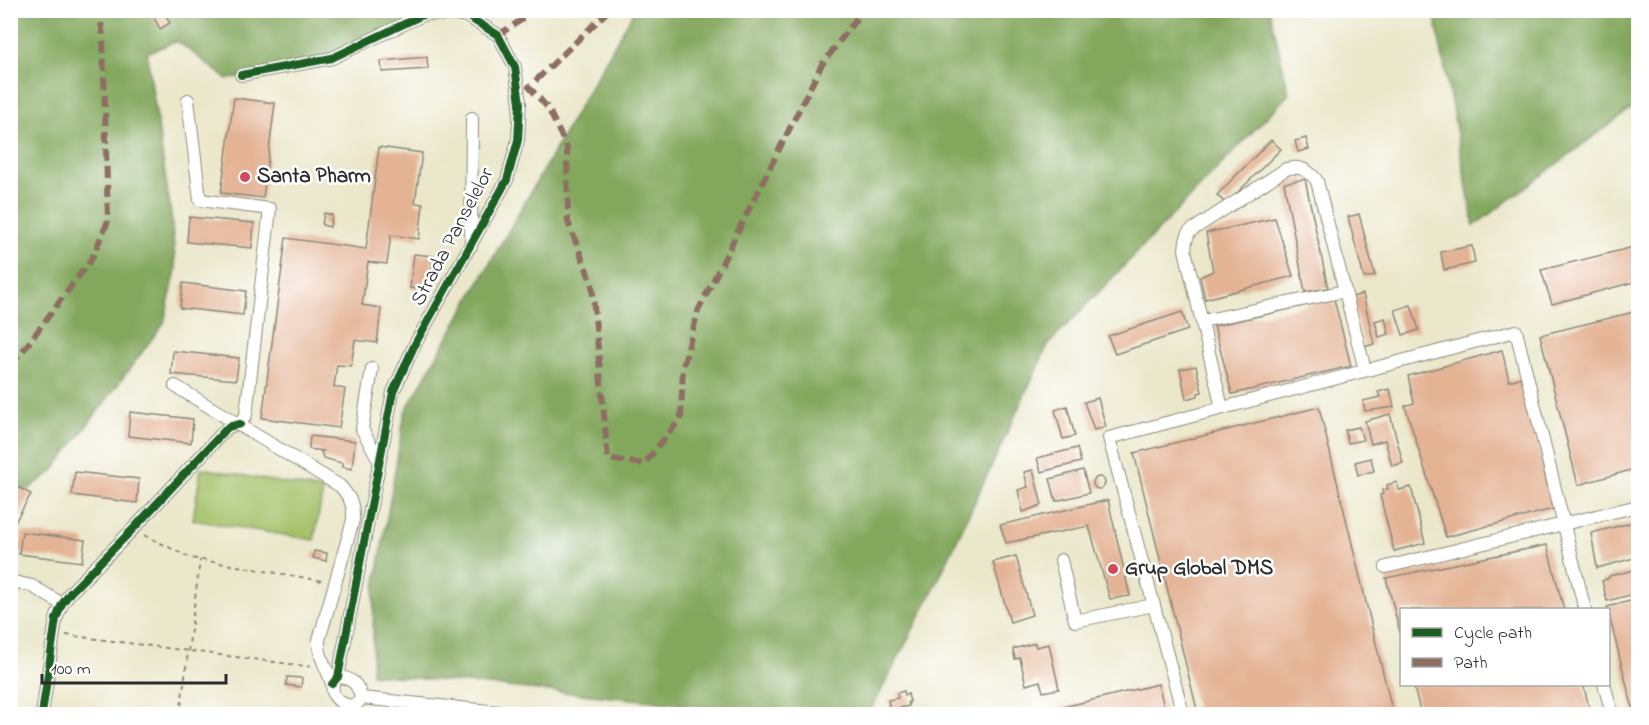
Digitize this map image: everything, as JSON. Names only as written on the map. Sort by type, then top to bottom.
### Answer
[{"type":"street","name":"Strada Panselelor","points":[[241,75],[332,58],[425,14],[465,15],[498,35],[515,67],[520,103],[518,140],[507,180],[415,344],[393,392],[335,681]]},
{"type":"street","points":[[42,714],[56,619],[70,592],[135,527],[228,427],[240,424],[246,415],[270,209],[200,200],[188,100]]},
{"type":"street","points":[[471,247],[472,118]]},
{"type":"street","points":[[1222,408],[1185,250],[1186,241],[1189,232],[1286,169],[1302,168],[1317,181],[1365,370]]},
{"type":"street","points":[[1202,321],[1345,291]]},
{"type":"street","points":[[1183,714],[1109,438],[1365,370],[1516,331],[1585,608]]},
{"type":"street","points":[[372,369],[362,429],[379,460]]},
{"type":"street","points":[[175,386],[340,486],[348,494],[354,510],[353,519],[319,640],[318,651],[326,669],[335,681],[334,694],[343,704],[519,714]]},
{"type":"street","points":[[1386,567],[1638,506]]},
{"type":"street","points":[[1062,560],[1076,621],[1154,605]]},
{"type":"street","points":[[10,581],[32,586],[62,604]]},
{"type":"street","points":[[335,681],[346,678],[354,683],[360,690],[358,706]]},
{"type":"street","points":[[1605,686],[1612,714]]},
{"type":"path","points":[[135,527],[141,533],[190,558],[335,583]]},
{"type":"path","points":[[180,714],[200,560]]},
{"type":"path","points":[[54,633],[326,669]]},
{"type":"green space","points":[[11,11],[446,11],[332,61],[227,79],[177,41],[147,53],[171,214],[176,270],[164,323],[53,471],[11,502]]},
{"type":"green space","points":[[634,11],[1270,11],[1289,94],[1048,345],[935,587],[869,714],[763,714],[372,674],[374,594],[405,412]]},
{"type":"green space","points":[[1434,11],[1638,11],[1638,103],[1474,226]]},
{"type":"green space","points":[[201,468],[323,490],[314,540],[193,520]]},
{"type":"building","points":[[150,10],[163,10],[170,23],[160,29]]},
{"type":"building","points":[[427,57],[428,69],[382,72],[381,61]]},
{"type":"building","points":[[234,98],[275,103],[263,198],[221,193]]},
{"type":"building","points":[[1306,138],[1309,149],[1298,152],[1295,141]]},
{"type":"building","points":[[1271,140],[1281,149],[1226,204],[1217,195]]},
{"type":"building","points":[[379,147],[422,153],[415,203],[423,204],[419,239],[391,235],[387,264],[368,262],[362,305],[381,308],[377,343],[355,340],[351,366],[337,365],[334,387],[345,389],[339,428],[262,418],[286,238],[366,249]]},
{"type":"building","points":[[1305,179],[1328,288],[1305,292],[1284,183]]},
{"type":"building","points":[[324,213],[332,215],[330,227],[322,225]]},
{"type":"building","points":[[1359,214],[1375,276],[1364,278],[1348,217]]},
{"type":"building","points":[[189,217],[254,223],[252,248],[187,242]]},
{"type":"building","points":[[1275,218],[1293,276],[1205,299],[1200,277],[1213,271],[1206,233]]},
{"type":"building","points":[[1472,246],[1475,263],[1444,270],[1441,252]]},
{"type":"building","points":[[1638,246],[1638,281],[1552,304],[1541,270]]},
{"type":"building","points":[[414,254],[433,256],[430,280],[427,280],[426,290],[410,288]]},
{"type":"building","points":[[183,283],[246,291],[243,315],[180,308]]},
{"type":"building","points":[[1363,294],[1374,344],[1364,347],[1352,297]]},
{"type":"building","points":[[1334,299],[1351,366],[1232,394],[1214,326]]},
{"type":"building","points":[[1411,305],[1419,330],[1403,335],[1395,310]]},
{"type":"building","points":[[1638,311],[1638,468],[1578,485],[1540,335]]},
{"type":"building","points":[[1182,312],[1188,330],[1115,354],[1108,336]]},
{"type":"building","points":[[1385,318],[1389,334],[1379,337],[1375,321]]},
{"type":"building","points":[[1502,350],[1509,381],[1522,377],[1553,509],[1446,537],[1405,406],[1414,403],[1408,376]]},
{"type":"building","points":[[173,351],[239,358],[236,380],[171,374]]},
{"type":"building","points":[[1196,366],[1202,392],[1198,393],[1198,396],[1186,399],[1180,369]]},
{"type":"building","points":[[1390,389],[1394,407],[1365,411],[1363,401],[1380,397],[1378,392]]},
{"type":"building","points":[[1098,398],[1106,427],[1094,430],[1084,402]]},
{"type":"building","points":[[1067,406],[1075,436],[1063,439],[1055,410]]},
{"type":"building","points":[[1319,407],[1393,714],[1198,714],[1134,453]]},
{"type":"building","points":[[130,412],[193,419],[191,443],[128,436]]},
{"type":"building","points":[[1390,414],[1403,463],[1392,466],[1385,440],[1371,444],[1365,421]]},
{"type":"building","points":[[1359,427],[1363,440],[1348,443],[1345,430]]},
{"type":"building","points":[[310,436],[355,441],[352,469],[342,467],[342,463],[323,458],[321,452],[323,451],[309,449]]},
{"type":"building","points":[[1077,448],[1081,462],[1041,472],[1037,458]]},
{"type":"building","points":[[1371,458],[1374,471],[1358,475],[1355,462]]},
{"type":"building","points":[[1033,470],[1042,505],[1023,512],[1018,490],[1028,487],[1024,472]]},
{"type":"building","points":[[1083,470],[1089,493],[1056,501],[1050,479]]},
{"type":"building","points":[[75,472],[139,479],[137,503],[72,495]]},
{"type":"building","points":[[1101,477],[1105,483],[1101,489],[1097,489],[1093,481]]},
{"type":"building","points":[[1397,482],[1399,490],[1411,487],[1425,543],[1394,551],[1380,495],[1383,494],[1382,490],[1388,489],[1387,485]]},
{"type":"building","points":[[14,485],[31,494],[10,531],[10,492]]},
{"type":"building","name":"Grup Global DMS","points":[[1108,500],[1130,596],[1110,599],[1089,526],[1006,543],[1000,525]]},
{"type":"building","points":[[1638,521],[1638,557],[1597,568],[1591,533]]},
{"type":"building","points":[[22,532],[85,540],[82,562],[19,554]]},
{"type":"building","points":[[1547,545],[1563,608],[1400,608],[1400,632],[1386,578]]},
{"type":"building","points":[[314,551],[327,553],[326,561],[313,558]]},
{"type":"building","points":[[1016,556],[1032,615],[1010,622],[993,562]]},
{"type":"building","points":[[1638,569],[1638,593],[1607,601],[1602,581],[1609,576]]},
{"type":"building","points":[[1638,599],[1638,714],[1634,714],[1610,619],[1610,608],[1607,607]]},
{"type":"building","points":[[1035,643],[1036,647],[1049,644],[1059,689],[1043,692],[1040,681],[1026,685],[1020,658],[1015,659],[1013,649]]},
{"type":"building","points":[[287,677],[302,678],[301,687],[286,685]]},
{"type":"building","points":[[1158,684],[1166,714],[1035,714]]},
{"type":"building","points":[[1414,686],[1584,686],[1591,714],[1421,714]]},
{"type":"building","points":[[904,691],[905,695],[908,694],[909,706],[890,710],[888,700],[898,698],[897,693]]},
{"type":"waterway","points":[[119,10],[120,15]]},
{"type":"marked path","points":[[10,363],[22,352],[92,258],[108,221],[103,36],[99,10]]},
{"type":"marked path","points":[[498,35],[537,10]]},
{"type":"marked path","points":[[609,10],[529,87],[548,108],[567,148],[568,222],[592,284],[608,459],[644,464],[681,418],[683,367],[698,311],[821,66],[863,10]]},
{"type":"cycle path","points":[[241,75],[332,58],[425,14],[465,15],[498,35],[515,67],[520,103],[518,140],[507,180],[415,344],[393,392],[338,677],[332,684]]},
{"type":"cycle path","points":[[42,714],[56,619],[62,604],[228,427],[240,424]]},
{"type":"place","name":"Santa Pharm","points":[[245,177]]},
{"type":"place","name":"Grup Global DMS","points":[[1113,569]]}]
